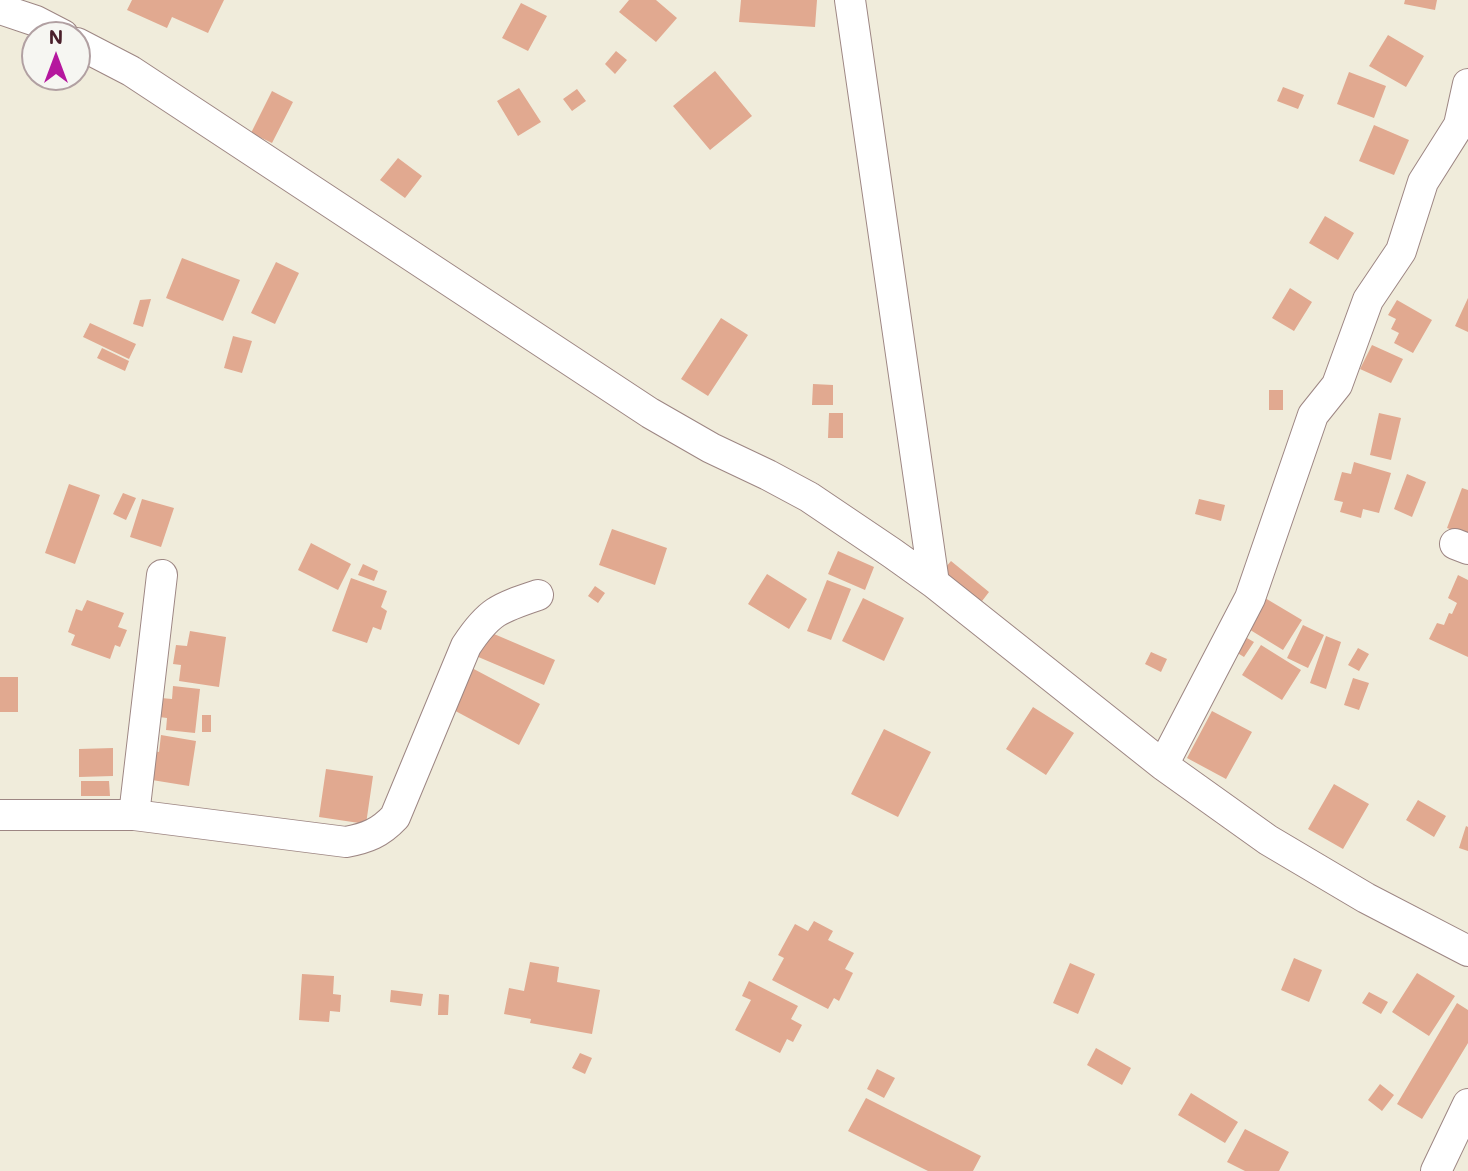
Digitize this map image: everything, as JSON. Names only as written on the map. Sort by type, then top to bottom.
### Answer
[{"type":"street","points":[[850,0],[934,583]]},
{"type":"street","points":[[0,9],[36,21]]},
{"type":"street","points":[[91,50],[131,71],[650,413],[711,449],[809,497],[934,583],[1163,765],[1268,840],[1366,898],[1468,951]]},
{"type":"street","points":[[1163,765],[1250,598],[1313,415],[1337,385],[1368,300],[1401,251],[1423,182],[1459,125],[1468,84]]},
{"type":"street","points":[[134,815],[162,575]]},
{"type":"street","points":[[0,815],[134,815],[346,842],[369,837],[383,829],[395,817],[466,646],[477,630],[487,617],[502,607],[538,595]]},
{"type":"street","points":[[1436,1171],[1468,1104]]},
{"type":"building","points":[[132,0],[224,0],[208,33],[172,17],[167,28],[127,10]]},
{"type":"building","points":[[629,0],[656,0],[677,18],[656,42],[619,12]]},
{"type":"building","points":[[741,0],[817,0],[815,27],[739,22]]},
{"type":"building","points":[[1405,0],[1437,0],[1435,10],[1404,4]]},
{"type":"building","points":[[521,3],[547,16],[528,51],[502,38]]},
{"type":"building","points":[[1388,35],[1424,56],[1406,87],[1369,66]]},
{"type":"building","points":[[616,51],[627,60],[615,74],[605,64]]},
{"type":"building","points":[[715,71],[752,116],[710,150],[673,106]]},
{"type":"building","points":[[1349,72],[1386,86],[1374,118],[1337,104]]},
{"type":"building","points":[[1283,87],[1304,95],[1298,109],[1277,101]]},
{"type":"building","points":[[519,88],[541,122],[518,136],[497,101]]},
{"type":"building","points":[[577,89],[586,101],[572,111],[563,99]]},
{"type":"building","points":[[272,91],[293,102],[272,143],[251,133]]},
{"type":"building","points":[[1374,125],[1409,140],[1394,175],[1359,161]]},
{"type":"building","points":[[398,158],[422,176],[405,198],[380,180]]},
{"type":"building","points":[[1325,216],[1354,233],[1338,260],[1309,243]]},
{"type":"building","points":[[182,258],[240,280],[223,321],[166,298]]},
{"type":"building","points":[[276,262],[299,273],[275,324],[251,313]]},
{"type":"building","points":[[1290,288],[1312,302],[1294,331],[1272,318]]},
{"type":"building","points":[[1468,298],[1468,332],[1455,326]]},
{"type":"building","points":[[151,299],[143,327],[133,324],[140,300]]},
{"type":"building","points":[[1397,300],[1432,320],[1413,353],[1394,343],[1399,333],[1391,329],[1396,319],[1388,315]]},
{"type":"building","points":[[721,318],[748,335],[708,396],[681,379]]},
{"type":"building","points":[[90,323],[136,344],[129,359],[83,337]]},
{"type":"building","points":[[233,336],[252,341],[242,373],[224,368]]},
{"type":"building","points":[[1372,345],[1403,359],[1391,383],[1360,369]]},
{"type":"building","points":[[102,348],[129,361],[125,371],[97,358]]},
{"type":"building","points":[[813,384],[833,385],[833,405],[812,405]]},
{"type":"building","points":[[1269,390],[1283,390],[1283,410],[1269,410]]},
{"type":"building","points":[[829,413],[843,413],[843,438],[828,438]]},
{"type":"building","points":[[1379,413],[1401,418],[1391,460],[1370,455]]},
{"type":"building","points":[[1354,462],[1391,473],[1379,513],[1363,509],[1361,518],[1340,512],[1343,502],[1334,500],[1342,472],[1351,474]]},
{"type":"building","points":[[1407,474],[1426,482],[1412,517],[1394,509]]},
{"type":"building","points":[[69,484],[100,495],[75,564],[45,553]]},
{"type":"building","points":[[1462,488],[1468,490],[1468,536],[1447,528]]},
{"type":"building","points":[[123,493],[136,498],[126,520],[113,514]]},
{"type":"building","points":[[142,499],[174,508],[161,547],[130,537]]},
{"type":"building","points":[[1199,499],[1225,505],[1221,521],[1195,514]]},
{"type":"building","points":[[612,529],[667,548],[655,585],[599,565]]},
{"type":"building","points":[[311,543],[351,564],[338,590],[298,570]]},
{"type":"building","points":[[838,551],[874,567],[865,590],[828,574]]},
{"type":"building","points":[[951,561],[989,592],[979,605],[940,574]]},
{"type":"building","points":[[363,564],[378,571],[374,581],[358,575]]},
{"type":"building","points":[[767,574],[807,599],[789,629],[748,604]]},
{"type":"building","points":[[1458,575],[1468,580],[1468,657],[1429,639],[1437,623],[1444,625],[1457,603],[1448,598]]},
{"type":"building","points":[[351,578],[387,591],[381,607],[387,611],[381,630],[373,627],[367,643],[332,631]]},
{"type":"building","points":[[827,580],[851,589],[831,640],[807,631]]},
{"type":"building","points":[[595,586],[605,593],[598,603],[588,596]]},
{"type":"building","points":[[863,598],[904,618],[884,661],[842,641]]},
{"type":"building","points":[[1265,598],[1302,620],[1283,650],[1247,628]]},
{"type":"building","points":[[87,600],[124,613],[118,627],[127,630],[120,647],[115,645],[110,659],[71,645],[75,635],[68,632],[76,609],[82,611]]},
{"type":"building","points":[[1303,625],[1324,635],[1308,668],[1287,658]]},
{"type":"building","points":[[190,631],[226,637],[219,687],[179,681],[181,665],[173,664],[176,645],[187,646]]},
{"type":"building","points":[[487,631],[555,660],[544,685],[476,656]]},
{"type":"building","points":[[1240,634],[1254,642],[1244,657],[1231,649]]},
{"type":"building","points":[[1326,636],[1341,642],[1326,689],[1310,683]]},
{"type":"building","points":[[1261,645],[1301,670],[1282,700],[1242,675]]},
{"type":"building","points":[[1358,648],[1369,654],[1359,671],[1348,665]]},
{"type":"building","points":[[1151,652],[1167,659],[1161,672],[1145,664]]},
{"type":"building","points":[[470,667],[540,704],[519,745],[448,707]]},
{"type":"building","points":[[0,677],[18,677],[18,712],[0,712]]},
{"type":"building","points":[[1353,678],[1369,683],[1359,710],[1344,705]]},
{"type":"building","points":[[173,686],[200,689],[195,733],[166,730],[167,718],[159,717],[161,698],[172,699]]},
{"type":"building","points":[[1033,707],[1074,733],[1046,775],[1006,749]]},
{"type":"building","points":[[1212,711],[1252,732],[1226,779],[1187,758]]},
{"type":"building","points":[[202,715],[211,715],[211,732],[202,732]]},
{"type":"building","points":[[884,729],[931,752],[898,817],[851,794]]},
{"type":"building","points":[[161,735],[196,741],[189,786],[152,780],[150,750],[159,752]]},
{"type":"building","points":[[113,748],[113,776],[79,777],[79,749]]},
{"type":"building","points":[[326,769],[373,776],[366,824],[319,817]]},
{"type":"building","points":[[81,781],[109,781],[110,796],[81,796]]},
{"type":"building","points":[[1334,784],[1369,804],[1343,849],[1308,829]]},
{"type":"building","points":[[1418,800],[1446,816],[1434,837],[1406,820]]},
{"type":"building","points":[[1466,826],[1468,827],[1468,851],[1459,848]]},
{"type":"building","points":[[814,921],[833,931],[828,940],[854,953],[845,969],[853,973],[839,1001],[834,998],[828,1009],[772,980],[784,958],[778,955],[795,924],[808,931]]},
{"type":"building","points":[[1294,958],[1322,970],[1309,1002],[1281,990]]},
{"type":"building","points":[[530,962],[559,967],[557,982],[600,990],[592,1034],[530,1023],[531,1019],[504,1014],[509,988],[524,991]]},
{"type":"building","points":[[1070,963],[1095,974],[1078,1014],[1053,1003]]},
{"type":"building","points":[[1417,973],[1455,996],[1429,1036],[1392,1012]]},
{"type":"building","points":[[302,974],[334,976],[333,994],[341,995],[340,1012],[330,1011],[329,1022],[299,1020]]},
{"type":"building","points":[[749,981],[798,1006],[791,1019],[802,1025],[793,1042],[787,1039],[780,1053],[735,1030],[751,1000],[742,996]]},
{"type":"building","points":[[391,990],[423,994],[421,1006],[390,1002]]},
{"type":"building","points":[[1369,992],[1388,1002],[1381,1014],[1362,1003]]},
{"type":"building","points":[[439,994],[449,995],[448,1015],[438,1015]]},
{"type":"building","points":[[1457,1003],[1468,1010],[1468,1043],[1422,1119],[1397,1104]]},
{"type":"building","points":[[1096,1048],[1131,1068],[1122,1085],[1087,1065]]},
{"type":"building","points":[[580,1053],[592,1058],[585,1074],[572,1068]]},
{"type":"building","points":[[877,1069],[895,1078],[884,1098],[867,1089]]},
{"type":"building","points":[[1380,1084],[1394,1095],[1382,1111],[1368,1100]]},
{"type":"building","points":[[1191,1093],[1238,1122],[1225,1143],[1178,1115]]},
{"type":"building","points":[[866,1098],[981,1156],[973,1171],[928,1171],[848,1131]]},
{"type":"building","points":[[1245,1129],[1289,1152],[1279,1171],[1245,1171],[1227,1162]]}]
